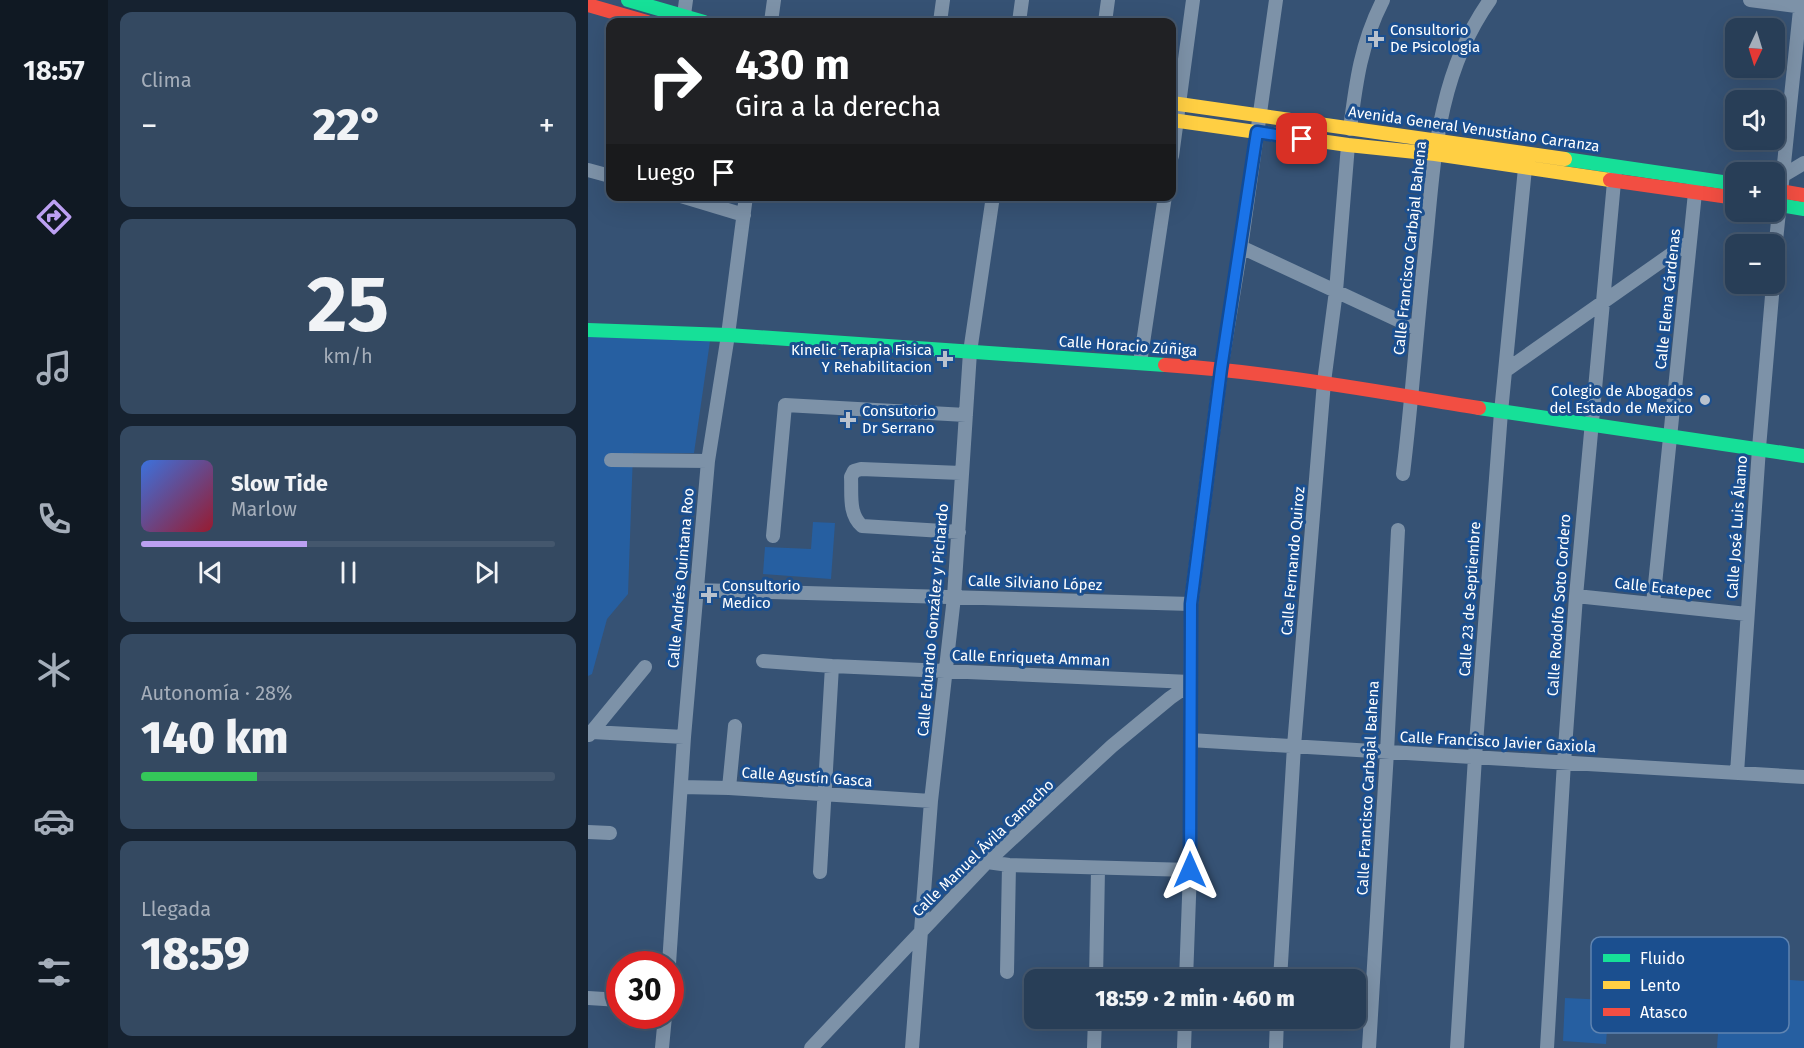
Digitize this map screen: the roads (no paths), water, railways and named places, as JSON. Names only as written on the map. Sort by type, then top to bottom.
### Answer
[{"type":"main road","points":[[628,0],[678,18]]},
{"type":"main road","points":[[588,5],[633,18]]},
{"type":"main road","name":"Avenida General Venustiano Carranza","points":[[1176,103],[1350,129],[1525,168],[1725,196]]},
{"type":"main road","name":"Avenida General Venustiano Carranza","points":[[1176,120],[1348,145],[1436,147],[1526,153],[1725,182]]},
{"type":"main road","points":[[1785,197],[1804,195]]},
{"type":"main road","points":[[1785,201],[1804,209]]},
{"type":"main road","name":"Calle Horacio Zúñiga","points":[[588,330],[728,335],[1221,369],[1324,382],[1501,412],[1804,456]]},
{"type":"street","points":[[683,18],[686,0]]},
{"type":"street","points":[[772,18],[774,0]]},
{"type":"street","points":[[941,18],[943,0]]},
{"type":"street","points":[[1020,18],[1022,0]]},
{"type":"street","points":[[1106,18],[1108,0]]},
{"type":"street","points":[[1176,97],[1193,0]]},
{"type":"street","points":[[1186,969],[1190,870],[1191,604],[1221,369],[1241,247],[1275,6],[1282,0]]},
{"type":"street","points":[[1350,129],[1358,66],[1383,0]]},
{"type":"street","name":"Calle Francisco Carbajal Bahena","points":[[1403,474],[1436,147],[1454,69],[1467,36],[1490,0]]},
{"type":"street","points":[[1750,0],[1802,5],[1785,166]]},
{"type":"street","name":"Calle Fernando Quiroz","points":[[1281,969],[1294,746],[1324,382],[1336,291],[1348,145]]},
{"type":"street","name":"Calle 23 de Septiembre","points":[[1457,1048],[1475,757],[1501,412],[1526,153]]},
{"type":"street","points":[[1785,174],[1804,163]]},
{"type":"street","name":"Calle Rodolfo Soto Cordero","points":[[1547,1048],[1576,596],[1590,424],[1616,166]]},
{"type":"street","points":[[588,170],[606,175]]},
{"type":"street","name":"Calle Elena Cárdenas","points":[[1653,604],[1697,178]]},
{"type":"street","points":[[698,201],[744,215]]},
{"type":"street","name":"Calle Andrés Quintana Roo","points":[[670,951],[684,737],[708,461],[728,335],[745,201]]},
{"type":"street","name":"Calle Eduardo González y Pichardo","points":[[912,1048],[931,801],[954,597],[970,352],[992,201]]},
{"type":"street","points":[[1140,363],[1164,201]]},
{"type":"street","points":[[1505,371],[1690,241]]},
{"type":"street","points":[[1241,247],[1417,329]]},
{"type":"street","name":"Calle José Luis Álamo","points":[[1737,773],[1759,448],[1772,294]]},
{"type":"street","points":[[773,536],[785,405],[966,415]]},
{"type":"street","points":[[611,460],[708,461]]},
{"type":"street","points":[[959,532],[861,526],[853,514],[851,477],[854,471],[861,469],[961,473]]},
{"type":"street","name":"Calle Francisco Carbajal Bahena","points":[[1369,1048],[1398,530]]},
{"type":"street","name":"Calle Silviano López","points":[[697,590],[1191,604]]},
{"type":"street","name":"Calle Ecatepec","points":[[1576,596],[1747,614]]},
{"type":"street","name":"Calle Enriqueta Amman","points":[[763,661],[1190,683]]},
{"type":"street","points":[[820,872],[832,666]]},
{"type":"street","points":[[590,734],[645,667]]},
{"type":"street","name":"Calle Manuel Ávila Camacho","points":[[811,1048],[987,862],[1112,746],[1190,683]]},
{"type":"street","points":[[729,788],[735,726]]},
{"type":"street","points":[[590,734],[684,737]]},
{"type":"street","name":"Calle Francisco Javier Gaxiola","points":[[1190,740],[1804,777]]},
{"type":"street","name":"Calle Agustín Gasca","points":[[681,787],[931,801]]},
{"type":"street","points":[[588,832],[610,833]]},
{"type":"street","points":[[987,862],[1009,866],[1190,870]]},
{"type":"street","points":[[1007,972],[1009,866]]},
{"type":"street","points":[[1096,969],[1098,869]]},
{"type":"street","points":[[588,998],[606,999]]},
{"type":"street","points":[[662,1048],[664,1029]]},
{"type":"street","points":[[1094,1048],[1095,1029]]},
{"type":"street","points":[[1184,1048],[1185,1029]]},
{"type":"street","points":[[1276,1048],[1277,1029]]},
{"type":"place","name":"Consultorio De Psicologia","points":[[1376,39]]},
{"type":"place","name":"Kinelic Terapia Fisica Y Rehabilitacion","points":[[945,359]]},
{"type":"place","name":"Colegio de Abogados del Estado de Mexico","points":[[1705,400]]},
{"type":"place","name":"Consutorio Dr Serrano","points":[[848,420]]},
{"type":"place","name":"Consultorio Medico","points":[[709,595]]}]
